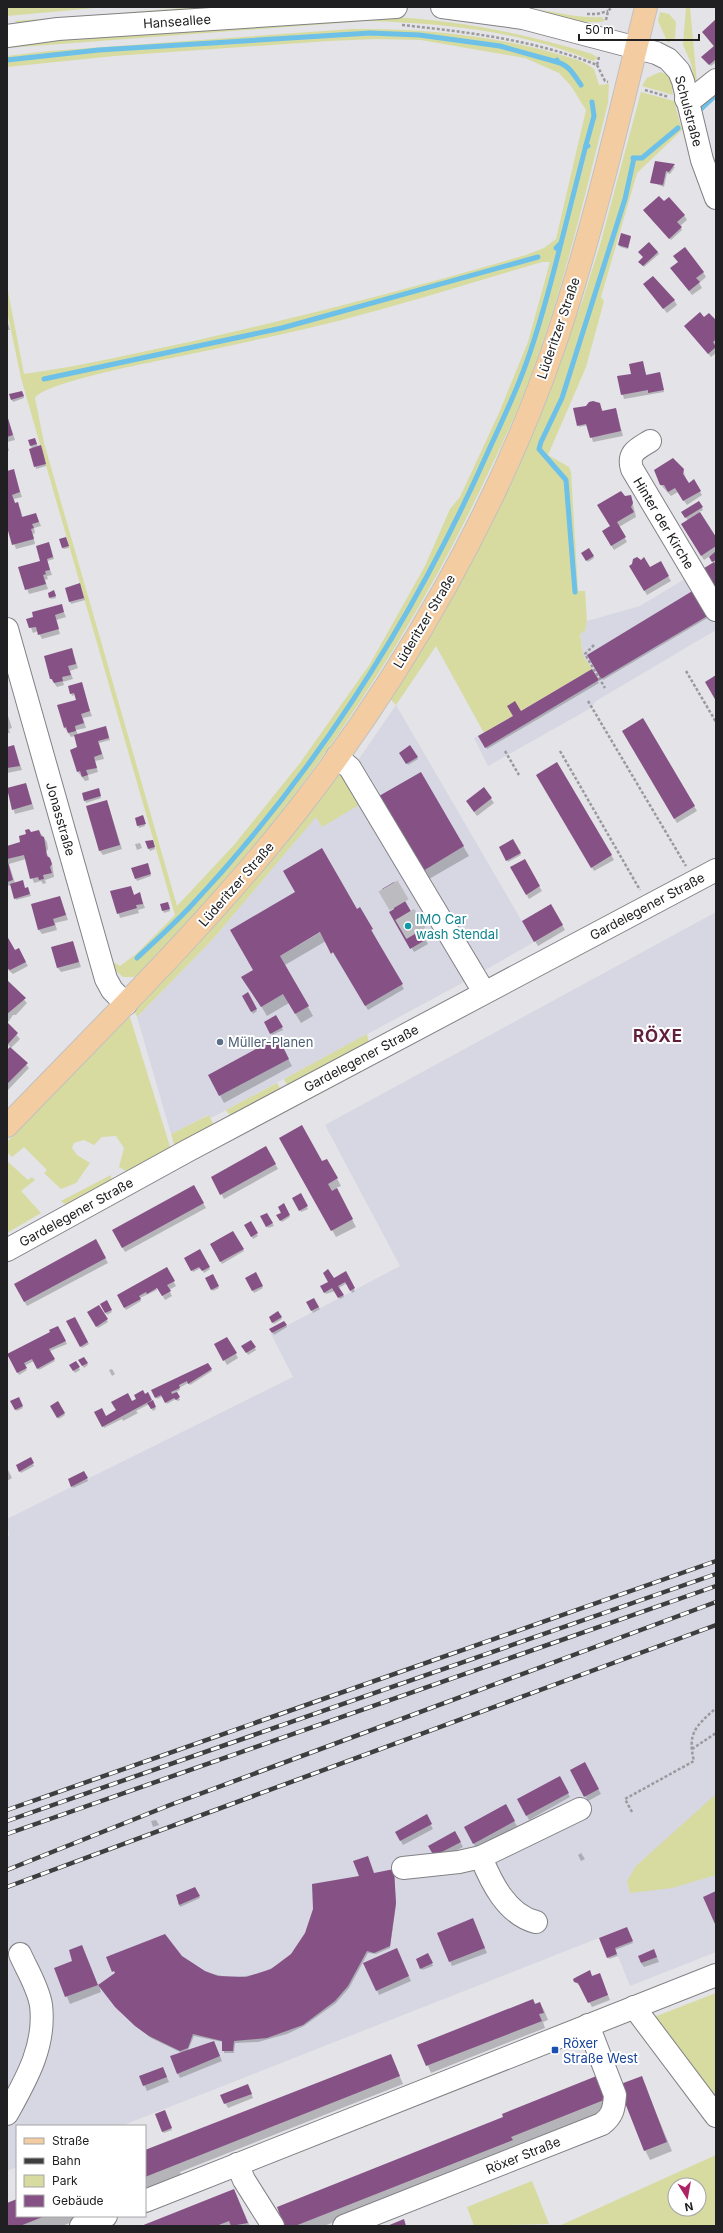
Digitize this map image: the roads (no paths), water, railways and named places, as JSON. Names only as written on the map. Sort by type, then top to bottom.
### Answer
[{"type":"main road","name":"Lüderitzer Straße","points":[[7,1126],[126,1004],[232,890],[300,808],[376,700],[441,596],[474,532],[520,433],[556,340],[591,230],[646,7]]},
{"type":"street","points":[[442,7],[523,18],[636,47]]},
{"type":"street","name":"Hanseallee","points":[[7,36],[66,29],[398,16]]},
{"type":"street","name":"Schulstraße","points":[[636,47],[656,52],[668,59],[679,71],[702,160],[716,198]]},
{"type":"street","points":[[686,99],[696,96],[716,80]]},
{"type":"street","name":"Hinter der Kirche","points":[[650,441],[632,452],[630,461],[632,469],[716,610]]},
{"type":"street","name":"Jonasstraße","points":[[7,629],[106,979],[112,990],[126,1004]]},
{"type":"street","points":[[337,757],[350,768],[484,992]]},
{"type":"street","name":"Gardelegener Straße","points":[[7,1250],[187,1151],[716,870]]},
{"type":"street","points":[[403,1868],[459,1862],[481,1857],[580,1809]]},
{"type":"street","points":[[481,1857],[496,1887],[511,1908],[524,1919],[536,1922]]},
{"type":"street","points":[[7,2114],[30,2072],[39,2047],[42,2027],[41,2004],[20,1954]]},
{"type":"street","points":[[146,2201],[716,1975]]},
{"type":"street","points":[[634,2007],[716,2116]]},
{"type":"street","name":"Röxer Straße","points":[[344,2226],[602,2124],[611,2117],[615,2095],[588,2026]]},
{"type":"street","points":[[237,2164],[244,2180],[273,2226]]},
{"type":"street","points":[[80,2226],[103,2217]]},
{"type":"waterway","points":[[7,60],[99,50],[370,33],[419,35],[500,46],[557,62]]},
{"type":"waterway","points":[[557,60],[557,62],[565,65],[571,71],[581,85]]},
{"type":"waterway","points":[[701,109],[716,95]]},
{"type":"waterway","points":[[588,146],[586,145],[594,116],[592,102]]},
{"type":"waterway","points":[[633,158],[642,158],[678,128]]},
{"type":"waterway","points":[[556,248],[561,243],[586,145]]},
{"type":"waterway","points":[[575,592],[566,480],[539,449],[562,398],[625,199],[634,158]]},
{"type":"waterway","points":[[137,958],[170,928],[189,908],[277,805],[357,694],[393,636],[427,576],[458,516],[523,373],[550,288],[561,243]]},
{"type":"waterway","points":[[44,379],[282,328],[538,257]]},
{"type":"tunnel","points":[[388,886],[421,942]]},
{"type":"railway","points":[[7,1810],[716,1561]]},
{"type":"railway","points":[[7,1821],[716,1574]]},
{"type":"railway","points":[[7,1834],[716,1586]]},
{"type":"railway","points":[[7,1870],[170,1805],[716,1602]]},
{"type":"railway","points":[[7,1887],[716,1625]]},
{"type":"place","name":"IMO Car wash Stendal","points":[[408,926]]},
{"type":"place","name":"Müller-Planen","points":[[220,1042]]},
{"type":"place","name":"Röxer Straße West","points":[[555,2050]]},
{"type":"district","name":"RÖXE","points":[[658,1036]]}]
